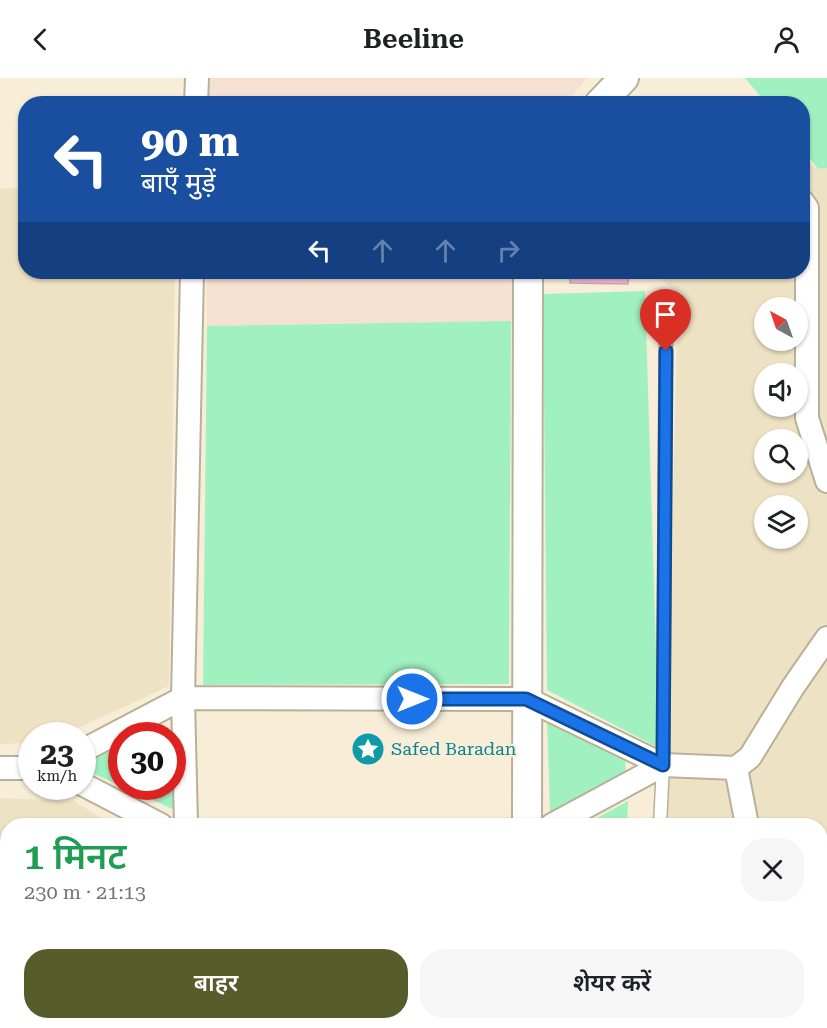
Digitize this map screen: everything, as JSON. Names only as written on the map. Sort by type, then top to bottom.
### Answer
[{"type":"street","points":[[196,96],[197,78]]},
{"type":"street","points":[[611,96],[624,78]]},
{"type":"street","points":[[186,818],[183,698],[192,279]]},
{"type":"street","points":[[527,818],[528,279]]},
{"type":"street","points":[[807,279],[807,418],[827,481]]},
{"type":"street","points":[[96,744],[183,698],[526,699],[663,765],[736,768],[750,757],[793,687],[827,638]]},
{"type":"street","points":[[565,818],[663,765]]},
{"type":"street","points":[[0,768],[18,768]]},
{"type":"street","points":[[736,768],[746,818]]},
{"type":"street","points":[[96,791],[148,818]]},
{"type":"lane","points":[[660,818],[663,765],[666,305]]},
{"type":"shaded area","points":[[209,78],[587,78],[572,96],[209,96]]},
{"type":"shaded area","points":[[810,164],[818,169],[827,168],[827,818],[665,818],[678,293],[660,279],[810,279]]},
{"type":"shaded area","points":[[18,188],[18,279],[175,279],[169,686],[91,722],[18,722],[18,743],[0,744],[0,189]]},
{"type":"shaded area","points":[[207,279],[512,279],[511,321],[207,326]]},
{"type":"shaded area","points":[[0,798],[74,801],[101,818],[0,818]]},
{"type":"green space","points":[[745,78],[827,78],[827,168],[818,169],[810,158],[810,96],[760,96]]},
{"type":"green space","points":[[645,291],[659,748],[547,690],[543,294]]},
{"type":"green space","points":[[511,321],[509,684],[203,685],[207,326]]},
{"type":"green space","points":[[547,719],[625,755],[626,777],[550,814]]},
{"type":"green space","points":[[108,749],[108,780],[96,775],[96,755]]},
{"type":"green space","points":[[153,800],[175,800],[175,810]]},
{"type":"green space","points":[[628,801],[627,818],[597,818]]},
{"type":"building","points":[[570,279],[628,279],[628,284],[570,283]]},
{"type":"place","name":"Safed Baradan","points":[[368,749]]},
{"type":"route","points":[[412,699],[526,699],[663,765],[666,351]]}]
